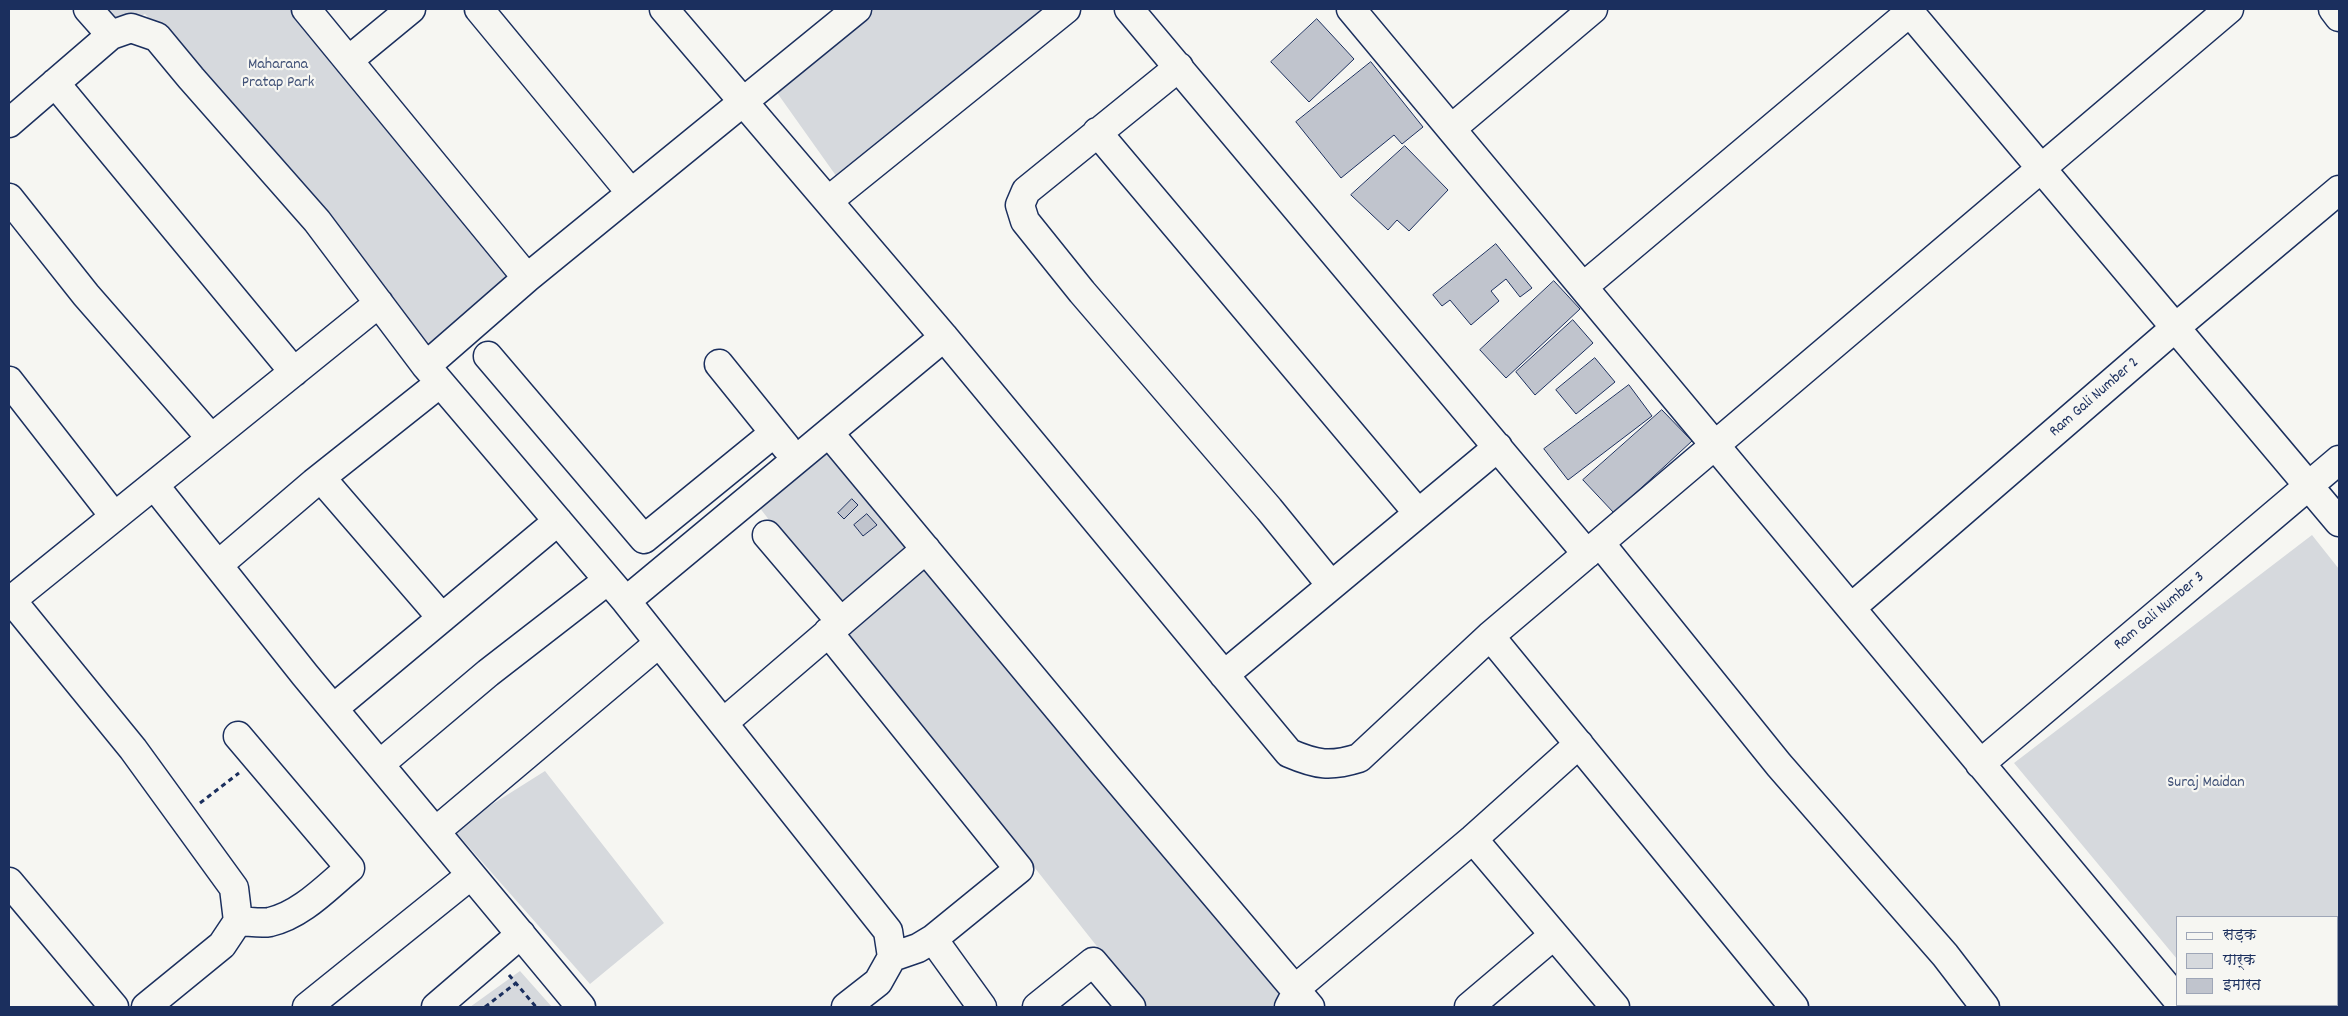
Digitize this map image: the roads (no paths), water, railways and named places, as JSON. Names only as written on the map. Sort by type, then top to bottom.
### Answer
[{"type":"street","points":[[88,9],[110,35]]},
{"type":"street","points":[[306,9],[527,278]]},
{"type":"street","points":[[349,60],[411,9]]},
{"type":"street","points":[[479,9],[631,193]]},
{"type":"street","points":[[664,9],[944,337],[1289,753],[1313,763],[1338,765],[1359,758],[1490,636],[2229,9]]},
{"type":"street","points":[[218,565],[321,478],[433,374],[527,278],[857,9]]},
{"type":"street","points":[[828,200],[1066,9]]},
{"type":"street","points":[[1130,9],[1498,447],[1594,548],[1779,765],[1945,955],[1985,1007]]},
{"type":"street","points":[[1351,9],[1715,446],[1852,607],[1980,764],[2176,998]]},
{"type":"street","points":[[1451,129],[1593,9]]},
{"type":"street","points":[[2332,9],[2339,17]]},
{"type":"street","points":[[1583,288],[1909,10],[2339,522]]},
{"type":"street","points":[[9,124],[110,35],[131,28],[157,37],[317,221],[433,374],[626,601],[888,931],[892,957],[878,982],[846,1007]]},
{"type":"street","points":[[1179,67],[1026,191],[1020,205],[1025,221],[1082,292],[1332,585]]},
{"type":"street","points":[[55,83],[294,372]]},
{"type":"street","points":[[1098,132],[1418,513]]},
{"type":"street","name":"Ram Gali Number 2","points":[[1852,607],[2176,327],[2339,190]]},
{"type":"street","points":[[9,198],[86,295],[211,438]]},
{"type":"street","points":[[146,1007],[222,945],[238,921],[234,888],[133,749],[10,599],[379,303]]},
{"type":"street","points":[[626,601],[944,337]]},
{"type":"street","points":[[488,356],[644,539],[774,433]]},
{"type":"street","points":[[719,364],[796,460]]},
{"type":"street","points":[[9,381],[114,516]]},
{"type":"street","points":[[829,433],[1298,1003]]},
{"type":"street","points":[[1224,675],[1498,447]]},
{"type":"street","name":"Ram Gali Number 3","points":[[1980,764],[2339,460]]},
{"type":"street","points":[[321,478],[442,618]]},
{"type":"street","points":[[154,485],[334,708],[581,1007]]},
{"type":"street","points":[[334,708],[558,521]]},
{"type":"street","points":[[767,535],[834,627],[1019,869],[933,939],[918,948],[892,957]]},
{"type":"street","points":[[723,723],[926,549]]},
{"type":"street","points":[[380,764],[488,674],[608,580]]},
{"type":"street","points":[[1490,636],[1794,1007]]},
{"type":"street","points":[[436,831],[659,643]]},
{"type":"street","points":[[238,736],[350,868],[291,914],[268,923],[238,921]]},
{"type":"street","points":[[1298,1003],[1301,984],[1473,839],[1579,744]]},
{"type":"street","points":[[1473,839],[1615,1007]]},
{"type":"street","points":[[307,1007],[471,874]]},
{"type":"street","points":[[9,882],[114,1007]]},
{"type":"street","points":[[436,1007],[521,934]]},
{"type":"street","points":[[1469,1007],[1554,935]]},
{"type":"street","points":[[933,939],[982,1007]]},
{"type":"street","points":[[1038,1007],[1092,962],[1131,1007]]},
{"type":"park label","name":"Maharana Pratap Park","points":[[278,75]]},
{"type":"park label","name":"Suraj Maidan","points":[[2206,784]]}]
